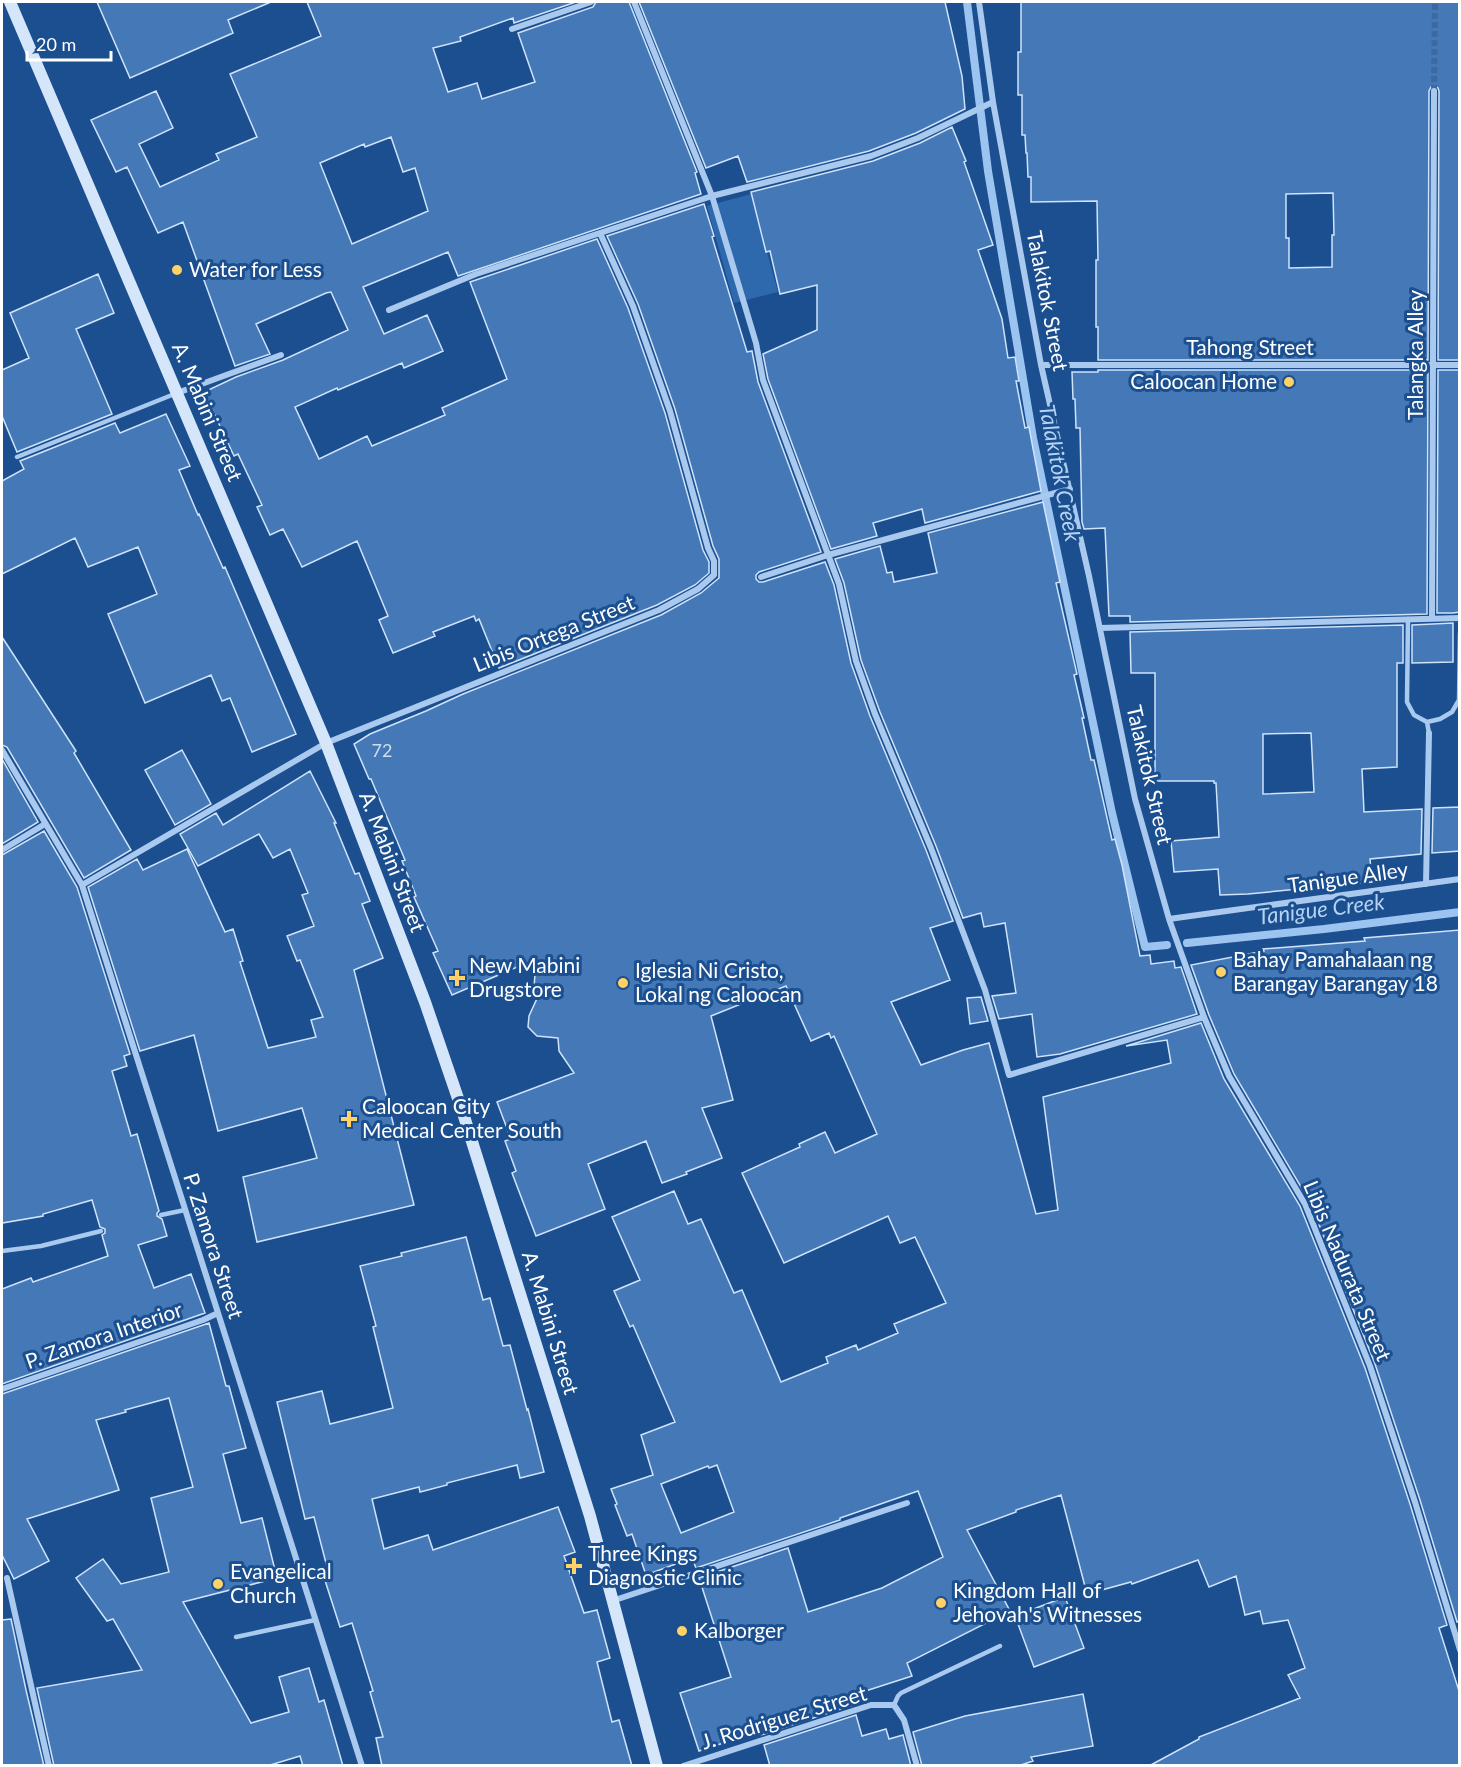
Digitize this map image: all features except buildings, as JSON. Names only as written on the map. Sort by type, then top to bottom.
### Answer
[{"type":"main road","name":"A. Mabini Street","points":[[10,2],[326,743],[425,1002],[463,1113],[590,1516],[657,1766]]},
{"type":"street","points":[[512,29],[591,2]]},
{"type":"street","points":[[634,2],[712,196],[756,343],[763,380],[838,584],[856,662],[985,990],[1009,1075],[1204,1017]]},
{"type":"street","name":"Talakitok Street","points":[[979,2],[993,102],[1041,364],[1070,489],[1135,799],[1169,919]]},
{"type":"street","name":"Talangka Alley","points":[[1432,618],[1434,91]]},
{"type":"street","points":[[388,310],[476,274],[712,196],[871,156],[918,138],[993,102]]},
{"type":"street","name":"Libis Ortega Street","points":[[82,885],[326,743],[658,610],[698,589],[714,575],[714,561],[708,548],[670,411],[633,306],[600,233]]},
{"type":"street","points":[[177,393],[281,355]]},
{"type":"street","name":"Tahong Street","points":[[1041,364],[1460,365]]},
{"type":"street","points":[[761,577],[828,555],[1070,489]]},
{"type":"street","points":[[1100,628],[1460,618]]},
{"type":"street","points":[[1426,884],[1429,733]]},
{"type":"street","name":"P. Zamora Street","points":[[2,750],[82,885],[362,1766]]},
{"type":"street","points":[[2,850],[45,824]]},
{"type":"street","name":"Tanigue Alley","points":[[1169,919],[1460,879]]},
{"type":"street","name":"Libis Nadurata Street","points":[[1169,919],[1204,1017],[1229,1076],[1305,1204],[1370,1366],[1415,1502],[1460,1650]]},
{"type":"street","name":"P. Zamora Interior","points":[[2,1389],[218,1313]]},
{"type":"street","points":[[612,1601],[907,1503]]},
{"type":"street","points":[[7,1578],[49,1766]]},
{"type":"street","name":"J. Rodriguez Street","points":[[684,1766],[870,1705],[894,1705]]},
{"type":"street","points":[[894,1705],[904,1720],[917,1766]]},
{"type":"lane","points":[[17,456],[177,393]]},
{"type":"lane","points":[[1408,619],[1407,702],[1414,715],[1427,722],[1440,719],[1452,712],[1459,700],[1460,633]]},
{"type":"lane","points":[[1427,722],[1429,733]]},
{"type":"lane","points":[[161,1215],[185,1210]]},
{"type":"lane","points":[[2,1251],[41,1246],[101,1232]]},
{"type":"lane","points":[[236,1637],[315,1620]]},
{"type":"lane","points":[[894,1705],[901,1693],[999,1646]]},
{"type":"shaded area","points":[[751,194],[778,292],[734,303],[707,206]]},
{"type":"waterway","name":"Talakitok Creek","points":[[967,2],[988,171],[1033,438],[1112,813],[1145,947],[1167,945]]},
{"type":"waterway","name":"Tanigue Creek","points":[[1187,943],[1460,912]]},
{"type":"tunnel","points":[[1434,91],[1435,2]]},
{"type":"place","name":"Water for Less","points":[[177,270]]},
{"type":"place","name":"Caloocan Home","points":[[1289,382]]},
{"type":"place","name":"Bahay Pamahalaan ng Barangay Barangay 18","points":[[1221,972]]},
{"type":"place","name":"New Mabini Drugstore","points":[[457,978]]},
{"type":"place","name":"Iglesia Ni Cristo, Lokal ng Caloocan","points":[[623,983]]},
{"type":"place","name":"Caloocan City Medical Center South","points":[[349,1119]]},
{"type":"place","name":"Three Kings Diagnostic Clinic","points":[[574,1566]]},
{"type":"place","name":"Evangelical Church","points":[[218,1584]]},
{"type":"place","name":"Kingdom Hall of Jehovah's Witnesses","points":[[941,1603]]},
{"type":"place","name":"Kalborger","points":[[682,1631]]}]
